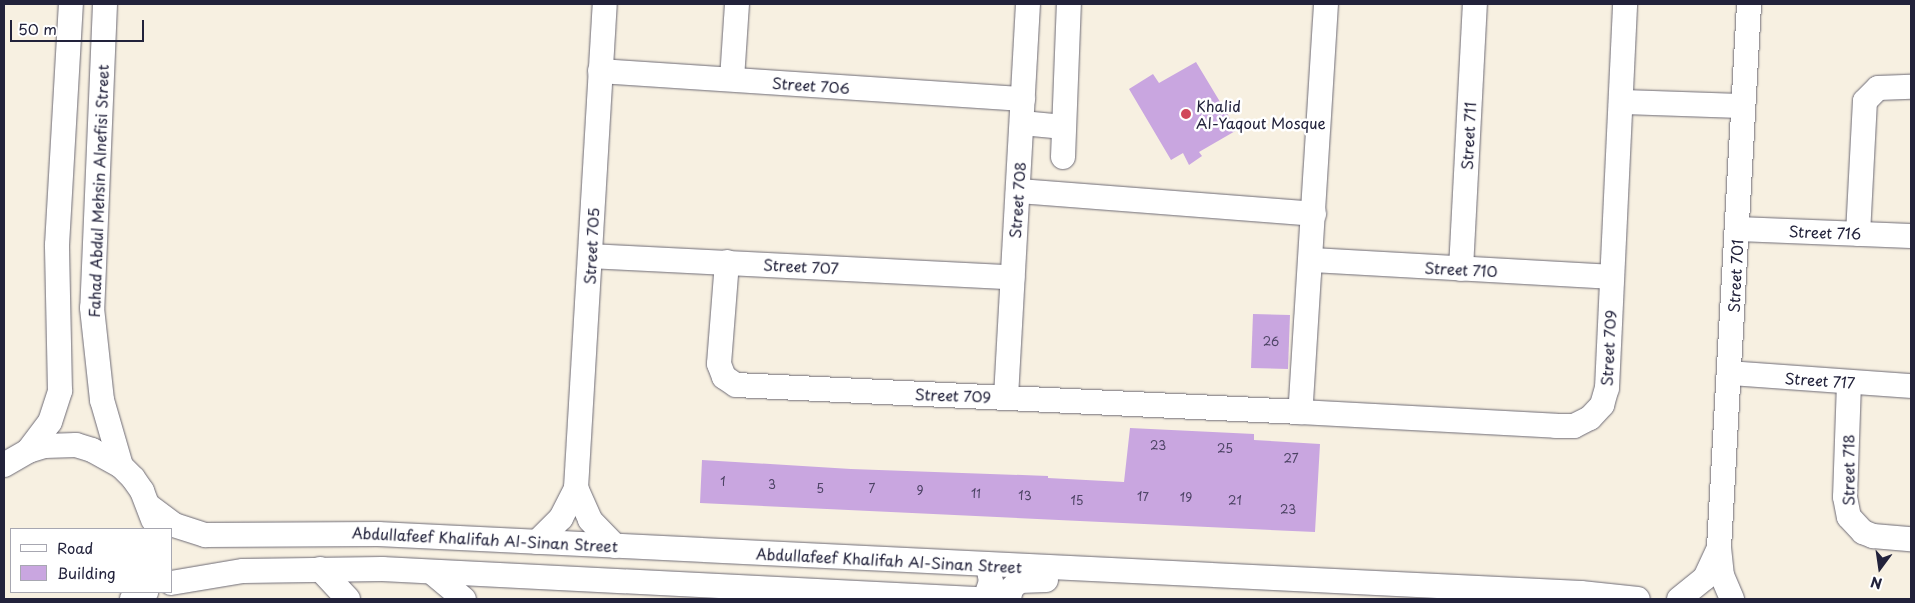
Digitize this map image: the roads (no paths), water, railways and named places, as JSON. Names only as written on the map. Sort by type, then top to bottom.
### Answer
[{"type":"street","points":[[71,4],[80,33],[80,68],[92,76],[102,68]]},
{"type":"street","points":[[28,451],[50,422],[60,391],[57,245],[71,4]]},
{"type":"street","name":"Fahad Abdul Mehsin Alnefisi Street","points":[[105,4],[92,308],[102,400],[121,466]]},
{"type":"street","name":"Street 705","points":[[537,542],[561,518],[576,488],[605,4]]},
{"type":"street","points":[[732,79],[737,4]]},
{"type":"street","name":"Street 708","points":[[1006,397],[1028,4]]},
{"type":"street","points":[[1063,157],[1069,4]]},
{"type":"street","points":[[1300,412],[1326,4]]},
{"type":"street","name":"Street 711","points":[[1461,269],[1475,4]]},
{"type":"street","name":"Street 709","points":[[727,262],[719,364],[729,382],[743,386],[1006,397],[1574,426],[1590,418],[1602,405],[1607,388],[1625,4]]},
{"type":"street","name":"Street 701","points":[[1732,599],[1722,576],[1719,548],[1749,4]]},
{"type":"street","name":"Street 706","points":[[600,71],[1023,99]]},
{"type":"street","points":[[1858,234],[1865,101],[1878,88],[1911,87]]},
{"type":"street","points":[[1621,102],[1743,106]]},
{"type":"street","points":[[1022,123],[1064,127]]},
{"type":"street","points":[[1018,191],[1314,214]]},
{"type":"street","name":"Street 716","points":[[1738,230],[1911,236]]},
{"type":"street","name":"Street 707","points":[[591,256],[1012,277]]},
{"type":"street","name":"Street 710","points":[[1311,260],[1611,278]]},
{"type":"street","name":"Street 717","points":[[1729,373],[1911,386]]},
{"type":"street","name":"Street 718","points":[[1849,383],[1845,497],[1849,517],[1859,528],[1872,536],[1911,539]]},
{"type":"street","points":[[4,465],[28,451],[44,446],[76,445],[92,450],[121,466],[142,491],[149,506],[154,528]]},
{"type":"street","name":"Street 705","points":[[576,488],[590,520],[615,546]]},
{"type":"street","name":"Abdullafeef Khalifah Al-Sinan Street","points":[[149,506],[174,525],[205,535],[330,532],[1573,593],[1638,599]]},
{"type":"street","name":"Street 701","points":[[1679,599],[1705,578],[1719,548]]},
{"type":"street","points":[[985,599],[991,582],[988,565]]},
{"type":"street","points":[[320,569],[348,599]]},
{"type":"street","points":[[172,583],[220,573],[320,569],[382,569],[434,574],[975,599]]},
{"type":"street","points":[[434,574],[464,599]]},
{"type":"street","points":[[1009,599],[1015,584],[1024,579],[1118,583],[1164,574]]},
{"type":"street","points":[[569,580],[588,599]]},
{"type":"street","points":[[626,599],[644,583]]},
{"type":"street","points":[[131,599],[144,593]]},
{"type":"place","name":"Khalid Al-Yaqout Mosque","points":[[1186,114]]}]
